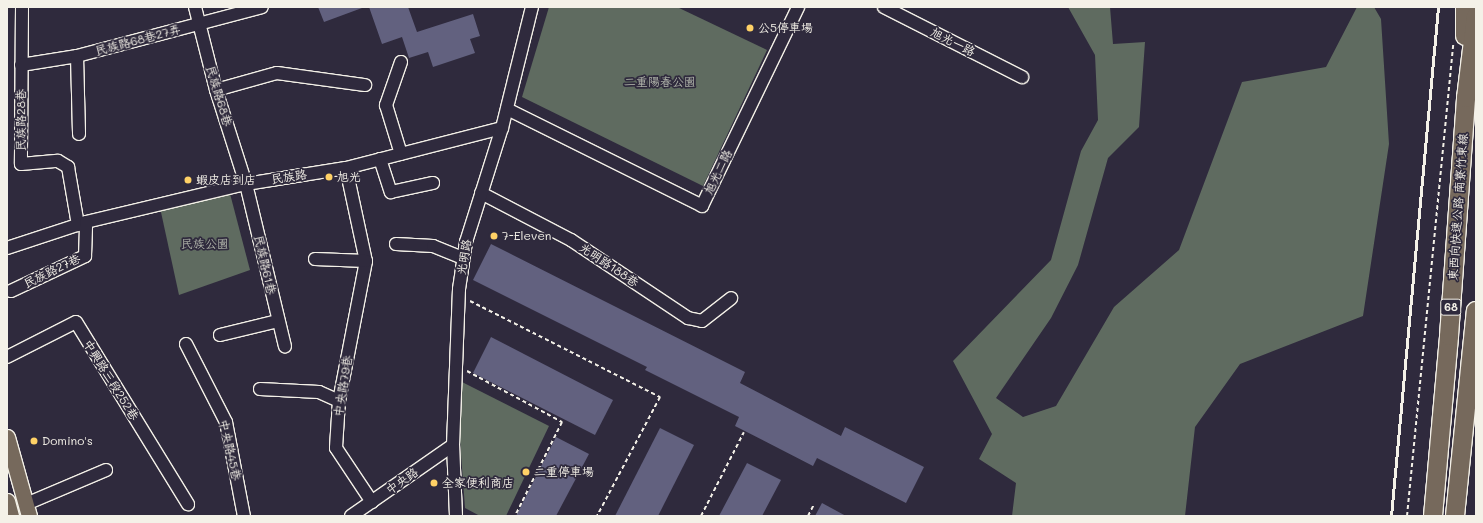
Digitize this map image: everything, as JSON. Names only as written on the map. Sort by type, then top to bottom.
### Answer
[{"type":"highway","points":[[1464,7],[1466,98]]},
{"type":"highway","name":"東西向快速公路 南寮竹東線","points":[[1433,516],[1449,336],[1466,98],[1476,17]]},
{"type":"highway","name":"68","points":[[1455,516],[1476,311]]},
{"type":"main road","points":[[7,437],[28,510]]},
{"type":"main road","points":[[7,501],[11,516]]},
{"type":"street","points":[[20,65],[22,7]]},
{"type":"street","name":"民族路68巷","points":[[195,7],[216,90],[246,184]]},
{"type":"street","name":"民族路68巷27弄","points":[[20,65],[77,56],[262,7]]},
{"type":"street","name":"光明路","points":[[459,514],[453,445],[457,366],[458,295],[463,258],[481,193],[502,128],[532,7]]},
{"type":"street","name":"旭光二路","points":[[507,109],[702,206],[798,7]]},
{"type":"street","name":"旭光一路","points":[[884,7],[1022,77]]},
{"type":"street","points":[[77,56],[79,134]]},
{"type":"street","points":[[401,62],[386,105],[401,154]]},
{"type":"street","name":"民族路28巷","points":[[20,65],[20,164],[58,161],[68,167],[82,223]]},
{"type":"street","points":[[216,90],[277,73],[365,84]]},
{"type":"street","name":"民族路","points":[[7,248],[82,223],[246,184],[346,168],[502,128]]},
{"type":"street","points":[[380,159],[391,192],[433,183]]},
{"type":"street","points":[[316,259],[366,261],[346,168]]},
{"type":"street","name":"民族路61巷","points":[[246,184],[285,346]]},
{"type":"street","name":"光明路188巷","points":[[481,193],[571,240],[688,318],[702,321],[731,298]]},
{"type":"street","name":"民族路27巷","points":[[11,291],[85,256],[82,223]]},
{"type":"street","points":[[396,244],[433,246],[463,258]]},
{"type":"street","name":"中央路79巷","points":[[366,261],[339,401],[336,448],[372,502]]},
{"type":"street","points":[[220,335],[278,321]]},
{"type":"street","name":"中興路三段252巷","points":[[7,357],[76,322],[188,504]]},
{"type":"street","name":"中央路45巷","points":[[186,344],[226,422],[244,516]]},
{"type":"street","points":[[260,389],[319,392],[339,401]]},
{"type":"street","name":"中央路","points":[[351,516],[453,445]]},
{"type":"street","points":[[28,510],[106,470]]},
{"type":"path","points":[[1407,516],[1454,35]]},
{"type":"path","points":[[458,295],[660,397],[597,516]]},
{"type":"path","points":[[457,366],[562,422],[515,516]]},
{"type":"path","points":[[701,516],[744,432]]},
{"type":"path","points":[[808,516],[814,504]]},
{"type":"green space","name":"二重陽春公園","points":[[549,7],[677,7],[767,50],[703,186],[522,97]]},
{"type":"green space","points":[[1068,7],[1110,7],[1113,44],[1145,42],[1139,127],[1108,158],[1078,265],[1051,318],[996,398],[1023,417],[1056,406],[1114,307],[1179,250],[1242,82],[1326,67],[1357,7],[1374,7],[1381,19],[1389,144],[1363,316],[1240,364],[1195,427],[1185,516],[1012,516],[1016,483],[979,459],[992,434],[953,361],[1051,260],[1081,151],[1098,120],[1095,55]]},
{"type":"green space","name":"民族公園","points":[[228,186],[250,270],[179,295],[159,203]]},
{"type":"green space","points":[[462,382],[549,426],[506,516],[480,516],[465,508],[460,441]]},
{"type":"building","points":[[318,7],[362,7],[362,8],[324,22]]},
{"type":"building","points":[[369,7],[408,7],[417,32],[473,14],[480,36],[470,39],[475,53],[433,67],[428,52],[409,58],[402,37],[382,44]]},
{"type":"building","points":[[491,244],[745,372],[740,383],[841,436],[845,427],[924,467],[906,503],[817,458],[813,466],[735,426],[739,417],[645,370],[647,367],[473,280]]},
{"type":"building","points":[[491,337],[613,400],[595,435],[473,373]]},
{"type":"building","points":[[660,428],[694,445],[658,516],[615,516]]},
{"type":"building","points":[[556,437],[589,454],[556,516],[516,516]]},
{"type":"building","points":[[747,463],[781,480],[762,516],[719,516]]},
{"type":"building","points":[[822,503],[846,516],[815,516]]},
{"type":"railway","points":[[1391,516],[1438,7]]},
{"type":"place","name":"公5停車場","points":[[750,28]]},
{"type":"place","name":"旭光","points":[[329,177]]},
{"type":"place","name":"蝦皮店到店","points":[[188,180]]},
{"type":"place","name":"7-Eleven","points":[[494,236]]},
{"type":"place","name":"Domino's","points":[[34,441]]},
{"type":"place","name":"二重停車場","points":[[526,472]]},
{"type":"place","name":"全家便利商店","points":[[434,483]]}]
